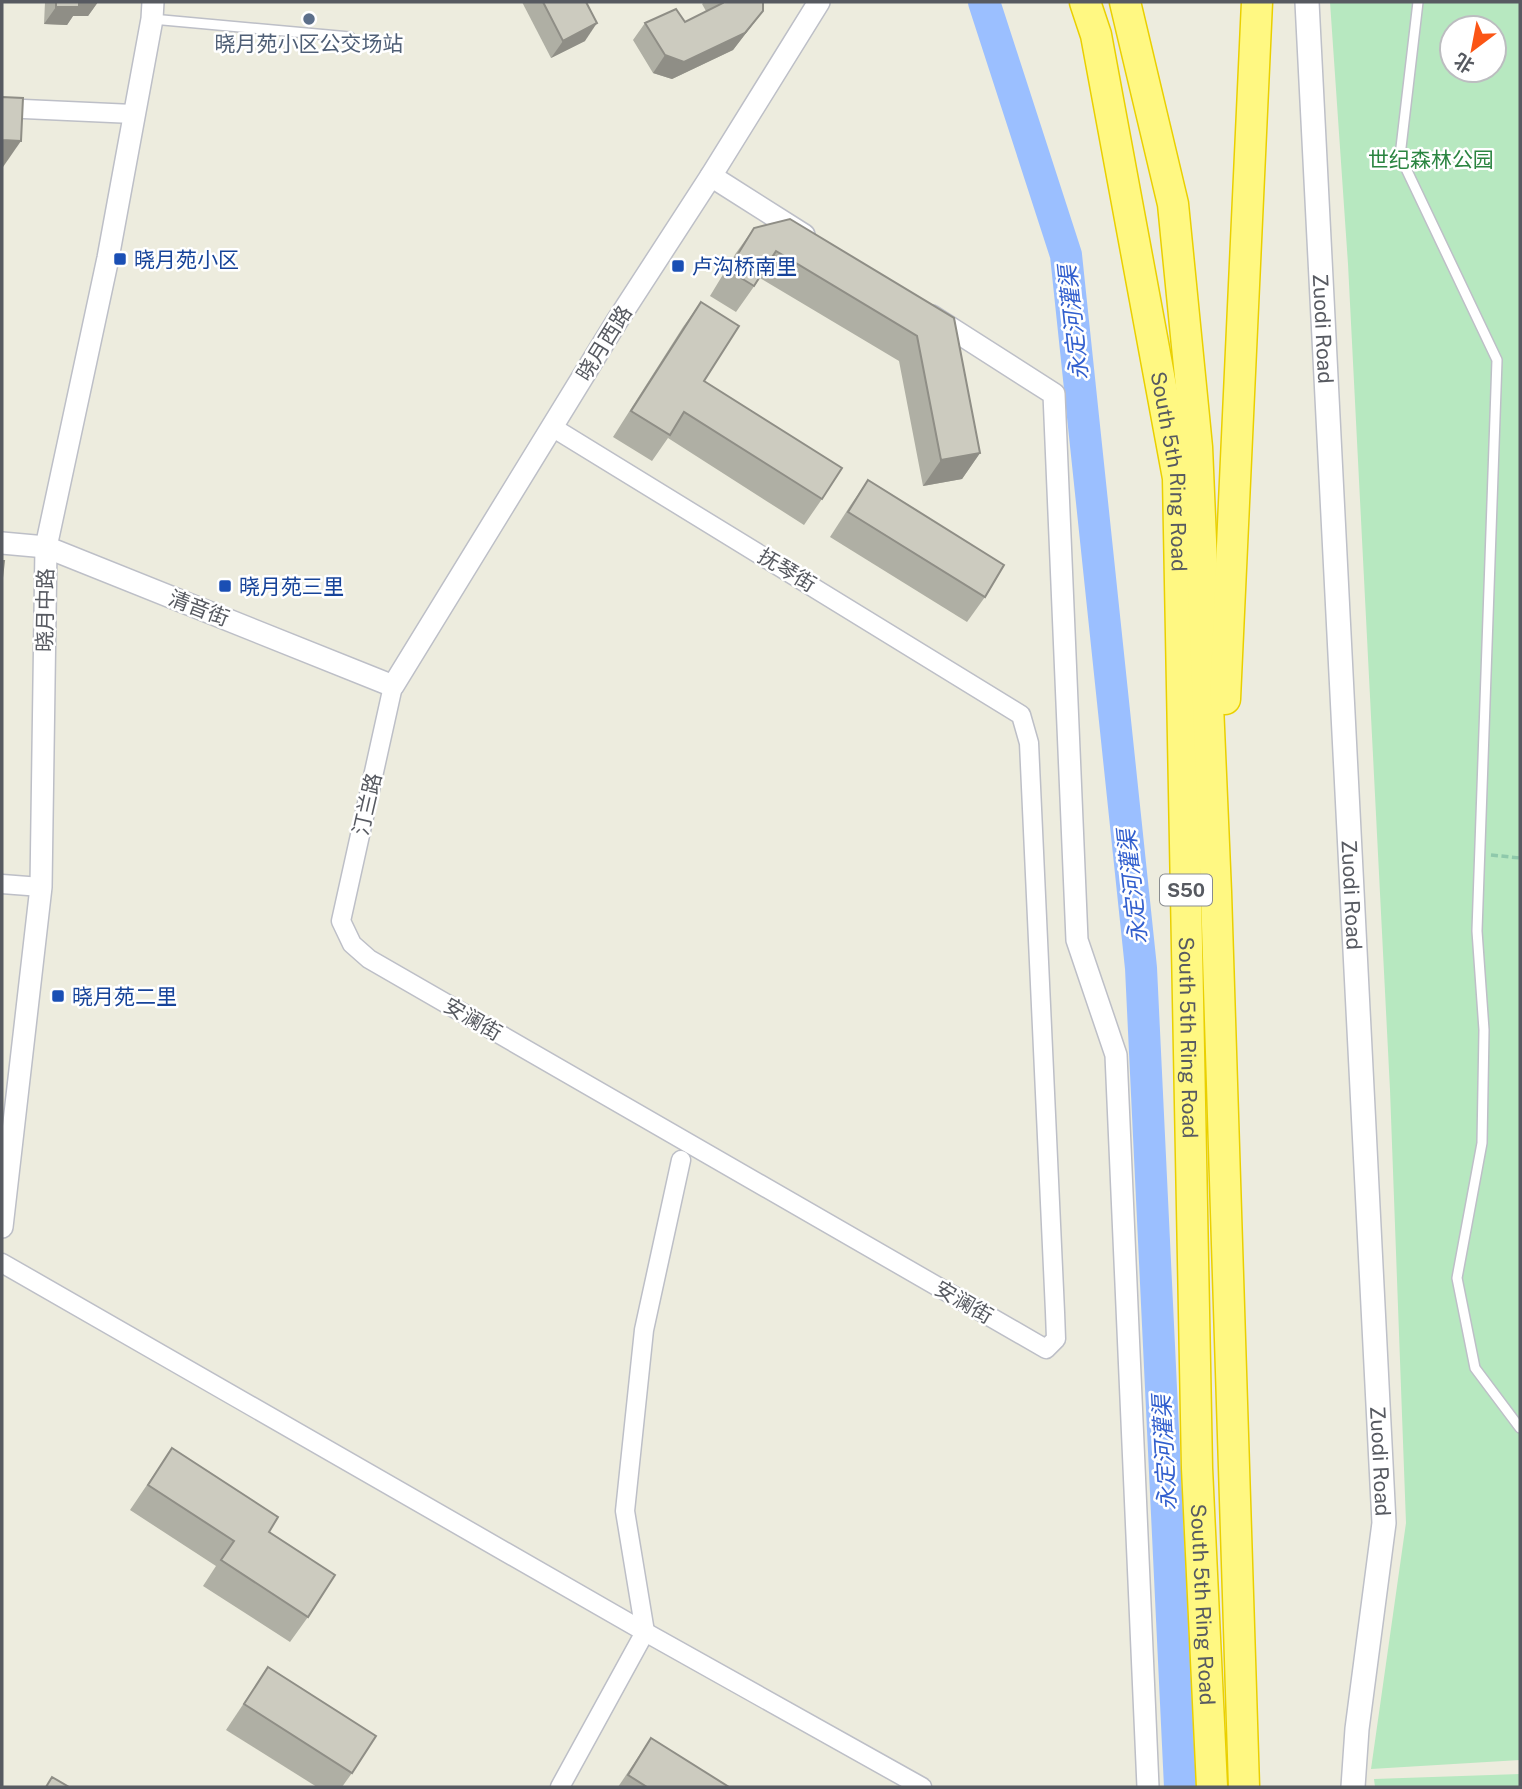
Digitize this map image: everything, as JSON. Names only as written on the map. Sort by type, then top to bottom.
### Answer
[{"type":"highway","name":"South 5th Ring Road","points":[[1085,2],[1096,35],[1178,478],[1197,1468],[1212,1787]]},
{"type":"highway","name":"South 5th Ring Road","points":[[1125,2],[1173,204],[1197,446],[1216,892],[1244,1787]]},
{"type":"highway","points":[[1216,892],[1257,2]]},
{"type":"main road","name":"Zuodi Road","points":[[1307,2],[1384,1523],[1357,1728],[1353,1787]]},
{"type":"street","name":"晓月西路","points":[[394,686],[552,427],[819,2]]},
{"type":"street","name":"晓月中路","points":[[2,1227],[41,887],[46,547],[108,258],[153,10]]},
{"type":"street","points":[[2,108],[133,114]]},
{"type":"street","points":[[711,176],[825,249]]},
{"type":"street","points":[[917,307],[1054,394],[1077,940],[1116,1055],[1148,1787]]},
{"type":"street","name":"抚琴街","points":[[552,427],[1021,715]]},
{"type":"street","name":"清音街","points":[[2,542],[46,547],[394,686]]},
{"type":"street","name":"汀兰路","points":[[341,921],[394,686]]},
{"type":"street","name":"安澜街","points":[[341,921],[352,944],[369,959],[1046,1349],[1056,1339],[1055,1312],[1029,743],[1021,715]]},
{"type":"street","points":[[2,884],[41,887]]},
{"type":"street","points":[[560,1787],[645,1632],[625,1511],[644,1330],[681,1160]]},
{"type":"street","points":[[2,1263],[645,1632],[922,1787]]},
{"type":"lane","points":[[1418,2],[1400,156],[1497,360],[1476,931],[1484,1030],[1482,1143],[1457,1278],[1475,1368],[1520,1428]]},
{"type":"lane","points":[[153,10],[350,37]]},
{"type":"path","points":[[1479,853],[1520,858]]},
{"type":"green space","name":"世纪森林公园","points":[[1330,2],[1520,2],[1520,1760],[1371,1769],[1406,1523],[1390,1090],[1348,264]]},
{"type":"green space","points":[[1520,1774],[1520,1787],[1375,1787],[1374,1779]]},
{"type":"building","points":[[56,2],[79,2],[79,7],[56,7]]},
{"type":"building","points":[[543,2],[586,2],[597,23],[563,41]]},
{"type":"building","points":[[723,2],[763,2],[763,11],[745,33],[684,62],[665,55],[645,23],[676,9],[685,22]]},
{"type":"building","points":[[2,97],[23,98],[21,141],[2,140]]},
{"type":"building","points":[[790,219],[954,318],[980,453],[941,460],[917,336],[776,251],[754,286],[728,270],[754,228]]},
{"type":"building","points":[[701,302],[739,326],[704,381],[842,468],[822,499],[684,412],[670,435],[631,411]]},
{"type":"building","points":[[868,480],[1004,565],[985,597],[848,512]]},
{"type":"building","points":[[172,1448],[278,1517],[269,1532],[335,1575],[308,1617],[221,1560],[234,1541],[148,1485]]},
{"type":"building","points":[[268,1667],[376,1736],[352,1773],[244,1704]]},
{"type":"building","points":[[651,1738],[729,1787],[647,1787],[628,1775]]},
{"type":"building","points":[[52,1777],[69,1787],[46,1787]]},
{"type":"waterway","name":"永定河灌渠","points":[[984,2],[1066,255],[1141,968],[1180,1787]]},
{"type":"place","name":"晓月苑小区公交场站","points":[[309,19]]},
{"type":"place","name":"晓月苑小区","points":[[120,259]]},
{"type":"place","name":"卢沟桥南里","points":[[678,266]]},
{"type":"place","name":"晓月苑三里","points":[[225,586]]},
{"type":"place","name":"晓月苑二里","points":[[58,996]]}]
